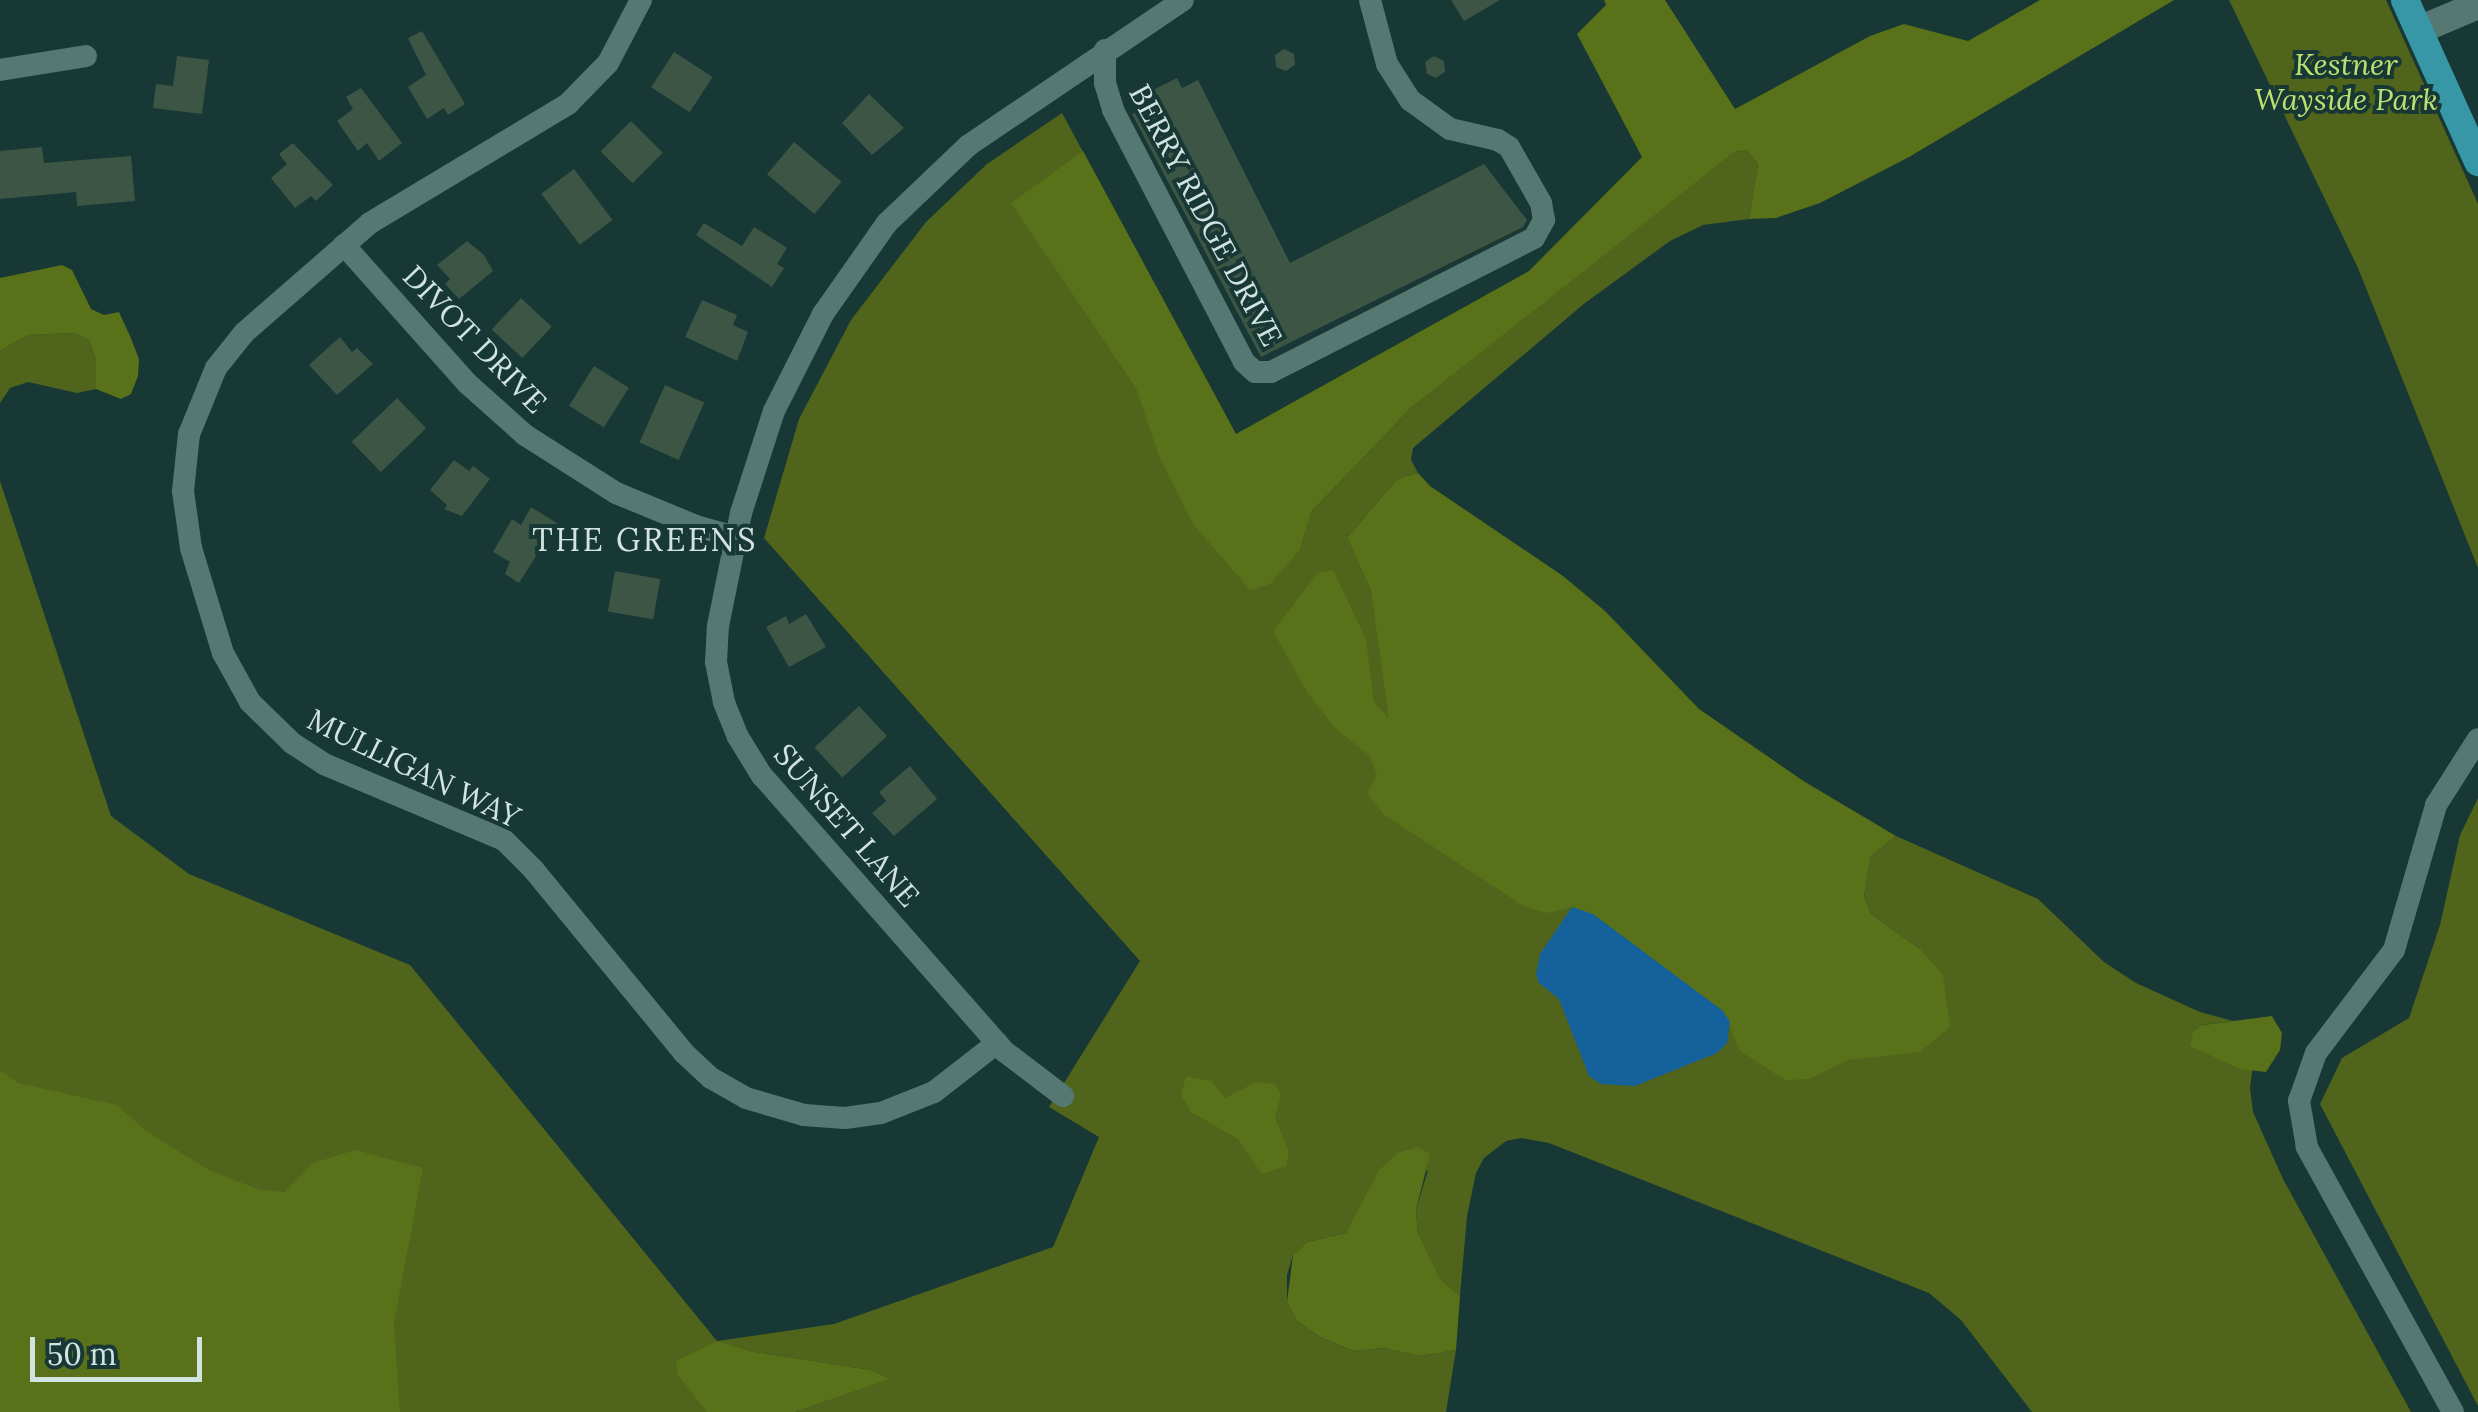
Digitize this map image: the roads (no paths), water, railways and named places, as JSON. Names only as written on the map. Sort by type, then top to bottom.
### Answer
[{"type":"main road","points":[[2406,0],[2478,162]]},
{"type":"street","name":"MULLIGAN WAY","points":[[641,0],[608,62],[568,104],[370,222],[230,348],[204,388],[188,434],[183,491],[192,548],[223,652],[240,688],[260,716],[292,744],[324,764],[504,840],[684,1053],[711,1078],[746,1098],[804,1116],[881,1113],[934,1092],[997,1043]]},
{"type":"street","name":"SUNSET LANE","points":[[1064,1096],[997,1043],[784,803],[738,737],[724,702],[716,662],[718,626],[735,537],[764,437],[789,378],[842,284],[887,223],[954,157],[1104,50],[1184,0]]},
{"type":"street","name":"BERRY RIDGE DRIVE","points":[[1104,50],[1104,84],[1113,110],[1244,362],[1255,372],[1271,372],[1534,238],[1545,213],[1517,158],[1498,140],[1450,128],[1410,100],[1388,64],[1370,0]]},
{"type":"street","points":[[2419,30],[2478,6]]},
{"type":"street","points":[[0,70],[86,56]]},
{"type":"street","name":"DIVOT DRIVE","points":[[344,245],[468,384],[525,435],[616,493],[735,537]]},
{"type":"street","points":[[2453,1412],[2307,1147],[2299,1101],[2316,1053],[2394,950],[2436,805],[2478,739]]},
{"type":"water","points":[[1572,907],[1593,914],[1723,1011],[1730,1022],[1727,1043],[1717,1053],[1635,1086],[1601,1084],[1589,1076],[1559,999],[1539,983],[1536,975],[1540,954]]},
{"type":"district","name":"THE GREENS","points":[[645,540]]},
{"type":"park label","name":"Kestner Wayside Park","points":[[2346,81]]}]
